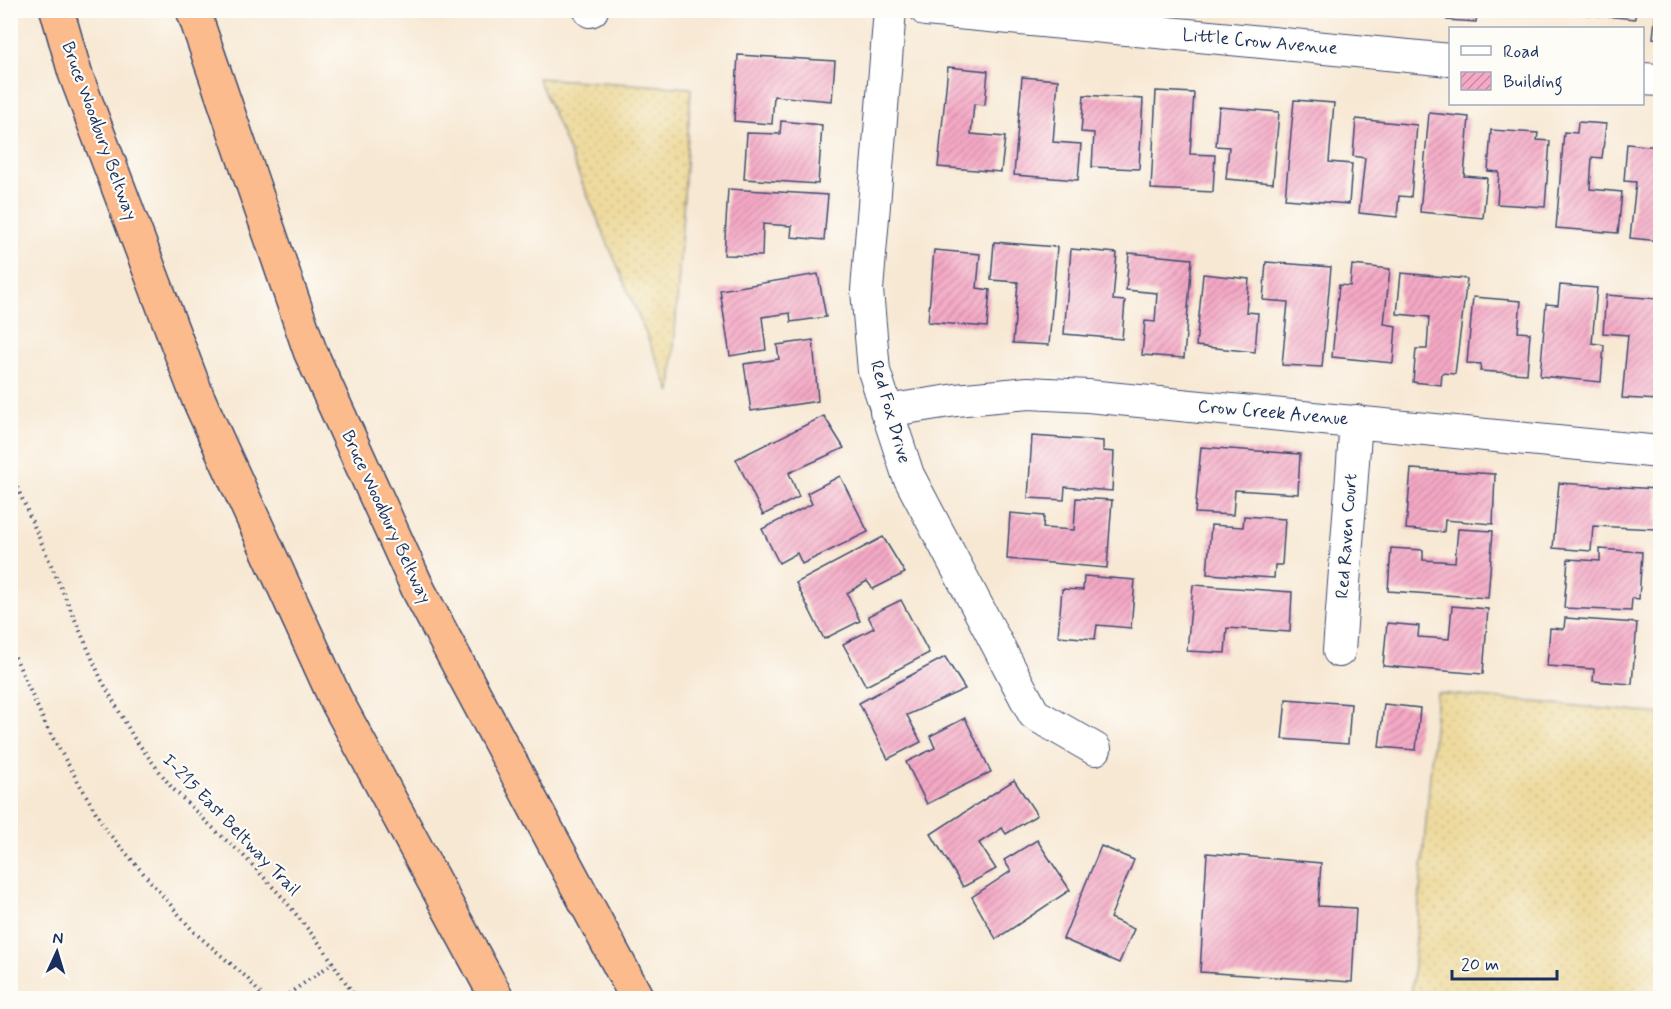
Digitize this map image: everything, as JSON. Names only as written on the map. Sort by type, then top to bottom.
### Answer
[{"type":"highway","name":"Bruce Woodbury Beltway","points":[[57,10],[75,73],[198,398],[335,698],[497,999]]},
{"type":"highway","name":"Bruce Woodbury Beltway","points":[[193,10],[310,351],[419,591],[573,875],[632,990]]},
{"type":"street","name":"Red Fox Drive","points":[[890,10],[867,290],[874,371],[908,475],[1034,714],[1095,749]]},
{"type":"street","name":"Little Crow Avenue","points":[[926,10],[1449,60]]},
{"type":"street","points":[[1644,79],[1660,80]]},
{"type":"street","name":"Crow Creek Avenue","points":[[886,411],[956,400],[1028,393],[1088,396],[1660,452]]},
{"type":"street","name":"Red Raven Court","points":[[1339,651],[1356,422]]},
{"type":"path","name":"I-215 East Beltway Trail","points":[[10,471],[53,564],[93,661],[134,738],[172,788],[241,853],[283,898],[333,963],[355,996]]},
{"type":"path","points":[[10,646],[46,726],[106,830],[194,932],[246,977],[264,999]]},
{"type":"path","points":[[290,999],[288,995],[333,963]]},
{"type":"sand","points":[[538,78],[691,88],[671,393]]},
{"type":"sand","points":[[1437,693],[1660,714],[1660,998],[1411,998]]},
{"type":"building","points":[[1448,10],[1491,10],[1491,14],[1477,13],[1476,22],[1447,20]]},
{"type":"building","points":[[1574,10],[1635,10],[1635,19],[1573,13]]},
{"type":"building","points":[[1656,10],[1660,10],[1660,39],[1653,38]]},
{"type":"building","points":[[738,55],[835,61],[832,101],[774,96],[772,124],[734,121]]},
{"type":"building","points":[[948,67],[988,71],[985,105],[974,104],[971,134],[1005,137],[1001,172],[938,167]]},
{"type":"building","points":[[1022,77],[1058,80],[1053,142],[1081,144],[1078,180],[1014,175]]},
{"type":"building","points":[[1156,91],[1194,93],[1190,154],[1215,155],[1213,192],[1151,189]]},
{"type":"building","points":[[1084,95],[1143,99],[1139,169],[1092,167],[1094,133],[1081,132]]},
{"type":"building","points":[[1294,100],[1334,103],[1329,162],[1352,164],[1349,204],[1285,199]]},
{"type":"building","points":[[1219,107],[1279,112],[1273,183],[1226,179],[1229,147],[1216,146]]},
{"type":"building","points":[[1429,113],[1469,117],[1464,176],[1487,178],[1483,218],[1420,212]]},
{"type":"building","points":[[1356,119],[1417,125],[1411,197],[1399,196],[1397,217],[1359,213],[1365,158],[1353,156]]},
{"type":"building","points":[[781,121],[822,125],[818,184],[744,179],[747,133],[780,134]]},
{"type":"building","points":[[1578,122],[1606,124],[1602,158],[1592,157],[1590,189],[1622,192],[1618,233],[1556,228],[1564,132],[1577,133]]},
{"type":"building","points":[[1491,130],[1538,133],[1537,140],[1550,141],[1545,207],[1497,204],[1499,172],[1488,171]]},
{"type":"building","points":[[1627,144],[1660,147],[1660,241],[1630,238],[1636,182],[1624,181]]},
{"type":"building","points":[[728,189],[828,195],[824,240],[791,237],[792,226],[763,224],[762,256],[724,255]]},
{"type":"building","points":[[994,242],[1057,247],[1049,345],[1013,343],[1018,282],[991,280]]},
{"type":"building","points":[[1071,249],[1117,253],[1113,300],[1125,301],[1122,339],[1064,334]]},
{"type":"building","points":[[934,250],[980,254],[977,288],[990,290],[987,327],[928,322]]},
{"type":"building","points":[[1129,253],[1192,259],[1184,358],[1142,355],[1145,321],[1155,322],[1157,293],[1126,290]]},
{"type":"building","points":[[1266,262],[1331,267],[1322,367],[1282,365],[1288,302],[1263,300]]},
{"type":"building","points":[[1352,265],[1390,269],[1384,324],[1396,326],[1393,363],[1332,357],[1339,285],[1350,286]]},
{"type":"building","points":[[1401,273],[1467,279],[1455,374],[1442,373],[1441,385],[1413,382],[1416,349],[1427,349],[1429,317],[1397,314]]},
{"type":"building","points":[[818,274],[826,317],[791,322],[790,313],[762,317],[766,350],[730,356],[720,290]]},
{"type":"building","points":[[1203,274],[1249,279],[1246,312],[1258,313],[1255,352],[1196,346]]},
{"type":"building","points":[[1560,285],[1597,288],[1592,343],[1604,345],[1601,382],[1540,376],[1546,304],[1558,305]]},
{"type":"building","points":[[1606,295],[1660,299],[1660,400],[1622,398],[1628,335],[1603,333]]},
{"type":"building","points":[[1473,297],[1521,301],[1518,332],[1530,333],[1527,374],[1480,371],[1481,364],[1467,363]]},
{"type":"building","points":[[813,340],[818,401],[751,411],[744,364],[779,359],[777,345]]},
{"type":"building","points":[[824,416],[844,448],[789,473],[799,497],[763,515],[736,459]]},
{"type":"building","points":[[1032,436],[1103,441],[1103,451],[1114,452],[1112,491],[1065,487],[1064,500],[1028,498]]},
{"type":"building","points":[[1201,447],[1300,454],[1298,494],[1235,490],[1233,515],[1195,513]]},
{"type":"building","points":[[1411,469],[1495,474],[1493,524],[1445,520],[1444,532],[1406,529]]},
{"type":"building","points":[[840,476],[868,532],[802,564],[797,553],[779,563],[762,529],[812,504],[807,493]]},
{"type":"building","points":[[1559,483],[1657,489],[1656,529],[1593,526],[1591,551],[1553,548]]},
{"type":"building","points":[[1076,498],[1112,500],[1107,568],[1007,559],[1010,513],[1044,516],[1043,528],[1074,530]]},
{"type":"building","points":[[1244,516],[1285,519],[1282,565],[1275,565],[1274,578],[1207,574],[1211,525],[1243,527]]},
{"type":"building","points":[[1458,529],[1493,531],[1488,598],[1388,591],[1391,548],[1423,550],[1423,560],[1455,562]]},
{"type":"building","points":[[883,537],[905,573],[873,589],[867,581],[847,593],[860,621],[824,639],[796,583]]},
{"type":"building","points":[[1600,549],[1642,552],[1639,599],[1632,598],[1631,611],[1564,608],[1568,559],[1600,561]]},
{"type":"building","points":[[1084,576],[1135,580],[1131,628],[1097,625],[1095,639],[1058,636],[1062,589],[1083,590]]},
{"type":"building","points":[[1193,585],[1292,592],[1290,632],[1227,628],[1225,653],[1187,651]]},
{"type":"building","points":[[901,600],[929,653],[866,686],[843,644],[874,628],[868,616]]},
{"type":"building","points":[[1452,606],[1488,609],[1483,674],[1383,666],[1387,623],[1419,626],[1418,637],[1449,639]]},
{"type":"building","points":[[1565,618],[1637,623],[1632,684],[1593,681],[1594,669],[1547,666],[1550,628],[1564,629]]},
{"type":"building","points":[[945,657],[965,689],[907,715],[921,742],[888,759],[859,703]]},
{"type":"building","points":[[1286,699],[1351,704],[1348,744],[1282,739]]},
{"type":"building","points":[[1384,704],[1420,708],[1416,750],[1379,747]]},
{"type":"building","points":[[965,718],[991,772],[927,804],[906,762],[935,748],[930,736]]},
{"type":"building","points":[[1014,780],[1037,815],[1006,834],[1002,828],[979,843],[996,869],[963,887],[931,834]]},
{"type":"building","points":[[1037,840],[1070,890],[996,939],[972,897],[1011,871],[1004,860]]},
{"type":"building","points":[[1101,846],[1134,860],[1110,918],[1134,929],[1119,963],[1063,939]]},
{"type":"building","points":[[1207,853],[1321,863],[1318,906],[1356,908],[1352,982],[1200,972]]}]
